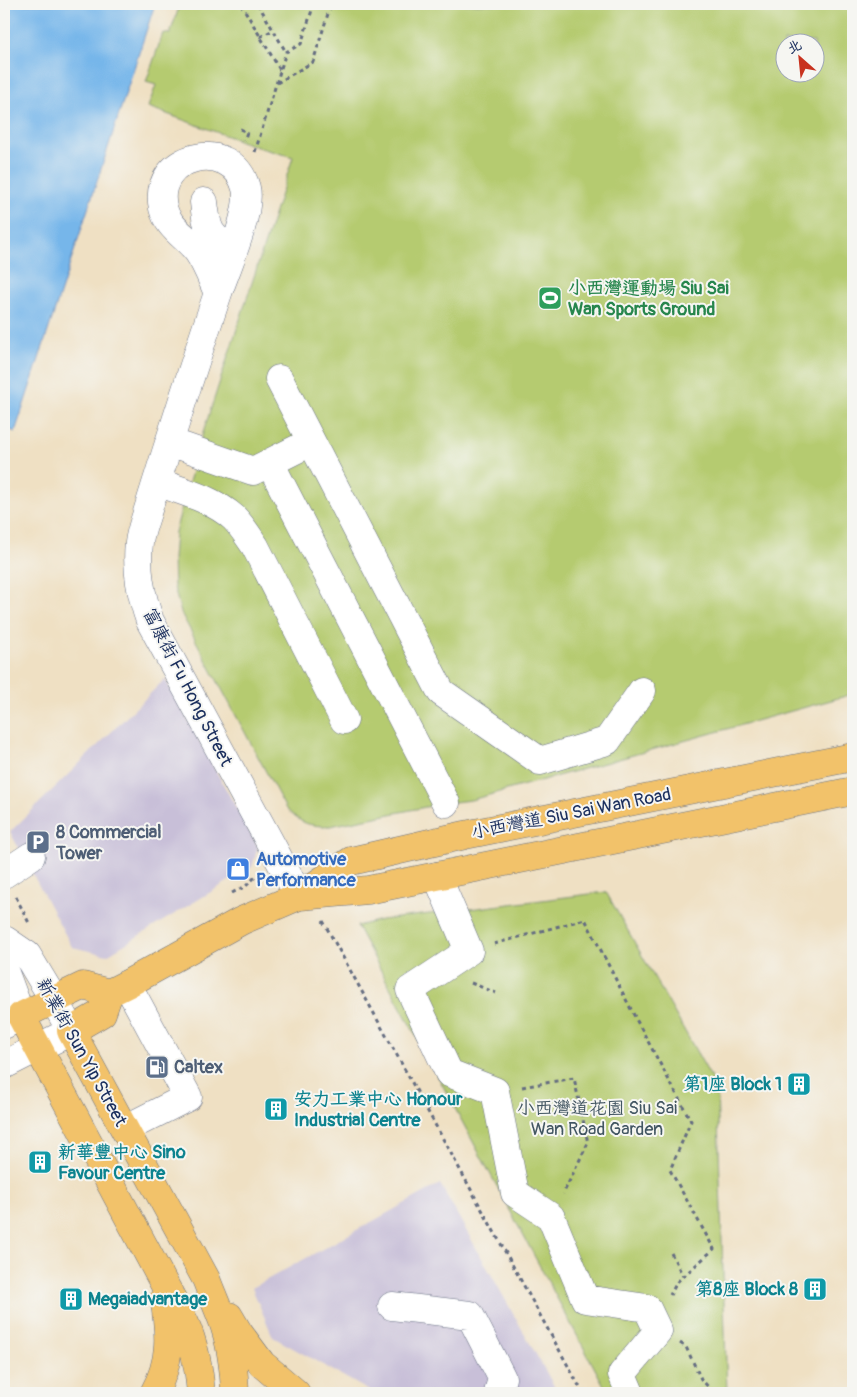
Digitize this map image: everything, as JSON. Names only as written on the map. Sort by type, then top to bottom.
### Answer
[{"type":"main road","name":"小西灣道 Siu Sai Wan Road","points":[[118,989],[241,921],[299,896],[351,861],[466,834],[853,757]]},
{"type":"main road","name":"小西灣道 Siu Sai Wan Road","points":[[299,896],[368,890],[853,791]]},
{"type":"main road","points":[[13,1021],[83,986],[118,989],[102,1013],[71,1031]]},
{"type":"main road","name":"新業街 Sun Yip Street","points":[[13,1021],[38,1048],[175,1303],[191,1338],[199,1368],[201,1393]]},
{"type":"main road","name":"新業街 Sun Yip Street","points":[[71,1031],[206,1279],[228,1338],[234,1372],[235,1393]]},
{"type":"main road","points":[[154,1393],[161,1381],[166,1365],[169,1326],[159,1274]]},
{"type":"main road","points":[[206,1279],[239,1333],[262,1364],[296,1393]]},
{"type":"street","name":"富康街 Fu Hong Street","points":[[218,293],[198,252],[170,222],[164,208],[163,192],[165,184],[173,171],[186,161],[202,156],[218,158],[232,166],[246,186],[248,201],[139,542],[139,578],[142,596],[150,621],[299,896]]},
{"type":"street","points":[[204,202],[206,223],[212,235],[232,250]]},
{"type":"street","points":[[279,379],[441,692],[540,761],[607,741],[642,691]]},
{"type":"street","points":[[170,442],[254,471],[311,442]]},
{"type":"street","points":[[270,463],[446,803]]},
{"type":"street","points":[[157,482],[219,507],[245,531],[255,546],[344,720]]},
{"type":"street","points":[[8,883],[31,856]]},
{"type":"street","points":[[437,876],[468,951],[410,990],[449,1073],[495,1091],[515,1193],[551,1217],[585,1299],[648,1308],[658,1332],[622,1374],[630,1393]]},
{"type":"street","name":"新業街 Sun Yip Street","points":[[5,938],[4,968],[13,1021]]},
{"type":"street","name":"新業街 Sun Yip Street","points":[[5,938],[27,955],[71,1031]]},
{"type":"street","points":[[118,989],[188,1097],[125,1129]]},
{"type":"street","points":[[4,1065],[71,1031]]},
{"type":"street","points":[[392,1306],[470,1315],[502,1378],[498,1393]]},
{"type":"path","points":[[240,4],[280,70]]},
{"type":"path","points":[[258,4],[286,52]]},
{"type":"path","points":[[257,147],[286,52],[301,44],[314,4]]},
{"type":"path","points":[[277,83],[313,62],[331,4]]},
{"type":"path","points":[[260,37],[273,30]]},
{"type":"path","points":[[240,129],[247,132],[243,142]]},
{"type":"path","points":[[228,895],[246,886],[258,875],[261,869]]},
{"type":"path","points":[[8,883],[31,926]]},
{"type":"path","points":[[320,916],[583,1393]]},
{"type":"path","points":[[468,951],[585,919],[691,1121],[670,1170],[714,1249],[677,1282],[664,1307],[658,1332],[686,1347],[701,1379],[714,1393]]},
{"type":"path","points":[[495,1091],[574,1078],[588,1143],[551,1217]]},
{"type":"path","points":[[671,1253],[683,1276]]},
{"type":"shaded area","points":[[165,679],[258,847],[252,867],[107,955],[72,947],[10,832]]},
{"type":"shaded area","points":[[440,1184],[558,1393],[373,1393],[273,1337],[252,1288]]},
{"type":"green space","name":"小西灣運動場 Siu Sai Wan Sports Ground","points":[[180,4],[853,4],[853,694],[471,800],[446,803],[330,826],[306,823],[286,809],[181,613],[174,587],[173,559],[175,532],[201,439],[293,157],[257,147],[148,107],[156,85],[146,82],[163,33],[170,34]]},
{"type":"green space","name":"小西灣道花園 Siu Sai Wan Road Garden","points":[[606,892],[717,1088],[727,1393],[608,1393],[357,926],[381,920]]},
{"type":"water","points":[[4,4],[155,4],[15,432],[4,427]]},
{"type":"place","name":"小西灣運動場 Siu Sai Wan Sports Ground","points":[[550,298]]},
{"type":"place","name":"8 Commercial Tower","points":[[38,842]]},
{"type":"place","name":"Automotive Performance","points":[[238,869]]},
{"type":"place","name":"Caltex","points":[[157,1067]]},
{"type":"place","name":"第1座 Block 1","points":[[799,1084]]},
{"type":"place","name":"安力工業中心 Honour Industrial Centre","points":[[276,1109]]},
{"type":"place","name":"新華豐中心 Sino Favour Centre","points":[[40,1162]]},
{"type":"place","name":"第8座 Block 8","points":[[815,1289]]},
{"type":"place","name":"Megaiadvantage","points":[[71,1299]]}]
